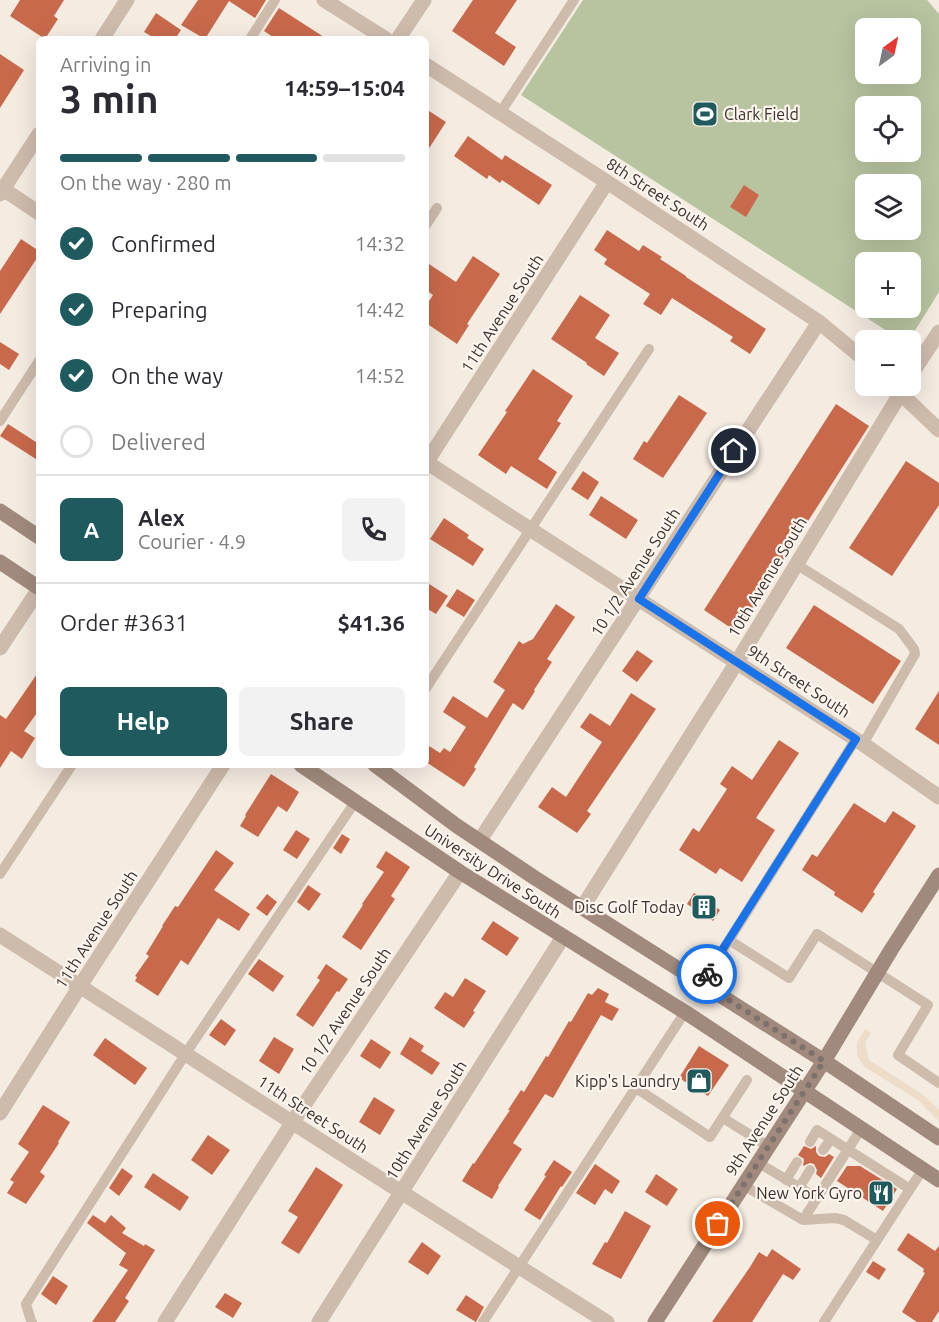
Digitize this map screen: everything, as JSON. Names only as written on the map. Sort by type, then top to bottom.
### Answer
[{"type":"main road","points":[[0,511],[36,535]]},
{"type":"main road","points":[[0,562],[36,586]]},
{"type":"main road","name":"University Drive South","points":[[305,768],[460,872],[685,1012],[939,1179]]},
{"type":"main road","name":"University Drive South","points":[[379,768],[457,826],[824,1061],[939,1138]]},
{"type":"main road","name":"9th Avenue South","points":[[655,1322],[824,1061],[939,875]]},
{"type":"street","points":[[104,36],[128,0]]},
{"type":"street","points":[[324,0],[381,36]]},
{"type":"street","points":[[400,36],[424,0]]},
{"type":"street","name":"8th Street South","points":[[429,67],[819,322],[855,352]]},
{"type":"street","points":[[36,138],[1,190],[36,211]]},
{"type":"street","name":"11th Avenue South","points":[[429,457],[608,182]]},
{"type":"street","name":"10 1/2 Avenue South","points":[[480,840],[819,322]]},
{"type":"street","points":[[921,359],[939,332]]},
{"type":"street","name":"10th Avenue South","points":[[582,908],[737,662],[894,396]]},
{"type":"street","points":[[907,396],[939,430]]},
{"type":"street","name":"9th Street South","points":[[429,464],[860,742],[939,796]]},
{"type":"street","points":[[0,648],[36,593]]},
{"type":"street","name":"11th Avenue South","points":[[0,1113],[221,768]]},
{"type":"street","name":"10 1/2 Avenue South","points":[[165,1322],[292,1123],[460,872]]},
{"type":"street","name":"11th Street South","points":[[0,935],[401,1193],[607,1322]]},
{"type":"street","name":"10th Avenue South","points":[[319,1322],[563,937]]},
{"type":"lane","points":[[252,36],[275,0]]},
{"type":"lane","points":[[500,113],[574,0]]},
{"type":"lane","points":[[429,220],[436,208]]},
{"type":"lane","points":[[429,683],[649,349]]},
{"type":"lane","points":[[0,421],[36,366]]},
{"type":"lane","points":[[702,983],[915,654],[914,649],[899,629],[796,564]]},
{"type":"lane","points":[[0,874],[70,768]]},
{"type":"lane","points":[[31,1322],[26,1304],[186,1053],[355,802]]},
{"type":"lane","points":[[729,940],[789,978],[817,934],[928,1005],[898,1055],[939,1083]]},
{"type":"lane","points":[[483,1322],[685,1012]]},
{"type":"lane","points":[[636,1088],[710,1137],[747,1080]]},
{"type":"lane","points":[[723,1118],[768,1146]]},
{"type":"lane","points":[[803,1220],[861,1128]]},
{"type":"lane","points":[[810,1142],[818,1131],[910,1189]]},
{"type":"lane","points":[[823,1150],[831,1138]]},
{"type":"lane","points":[[757,1162],[817,1198]]},
{"type":"lane","points":[[786,1180],[797,1162]]},
{"type":"lane","points":[[824,1322],[923,1169]]},
{"type":"lane","points":[[799,1188],[810,1170]]},
{"type":"lane","points":[[743,1185],[803,1220],[835,1218],[844,1220],[877,1240]]},
{"type":"green space","name":"Clark Field","points":[[583,0],[927,0],[939,14],[939,292],[915,330],[885,330],[867,318],[921,318],[921,252],[855,252],[855,310],[521,95]]},
{"type":"shaded area","points":[[865,1029],[871,1033],[865,1042],[869,1060],[922,1094],[939,1110],[939,1121],[918,1100],[865,1067],[860,1061],[857,1054],[857,1043]]},
{"type":"building","points":[[20,0],[64,0],[54,16],[58,19],[47,36],[40,36],[10,16]]},
{"type":"building","points":[[198,0],[266,0],[255,18],[229,1],[207,36],[200,36],[181,25]]},
{"type":"building","points":[[473,0],[517,0],[495,33],[516,47],[504,66],[452,31]]},
{"type":"building","points":[[279,8],[322,36],[272,36],[264,31]]},
{"type":"building","points":[[156,13],[181,30],[177,36],[151,36],[144,32]]},
{"type":"building","points":[[0,54],[24,70],[0,108]]},
{"type":"building","points":[[429,111],[446,122],[429,148]]},
{"type":"building","points":[[468,136],[502,160],[505,155],[552,185],[539,205],[502,180],[500,183],[489,175],[487,179],[454,156]]},
{"type":"building","points":[[744,185],[759,195],[746,217],[730,207]]},
{"type":"building","points":[[607,230],[639,251],[643,245],[686,277],[766,329],[750,354],[730,341],[733,337],[672,298],[661,315],[643,304],[650,294],[604,264],[607,259],[594,250]]},
{"type":"building","points":[[21,239],[36,249],[36,260],[0,314],[0,271]]},
{"type":"building","points":[[473,256],[500,274],[467,324],[469,325],[457,344],[429,325],[429,301],[433,295],[429,292],[429,264],[456,282]]},
{"type":"building","points":[[580,295],[610,315],[595,338],[619,353],[604,376],[551,339]]},
{"type":"building","points":[[0,342],[19,354],[9,370],[0,364]]},
{"type":"building","points":[[533,369],[573,396],[557,421],[561,423],[538,459],[557,472],[547,489],[511,466],[506,474],[478,455]]},
{"type":"building","points":[[679,395],[707,413],[663,478],[633,459],[644,441],[647,443]]},
{"type":"building","points":[[836,404],[869,426],[737,632],[704,610]]},
{"type":"building","points":[[8,424],[36,442],[36,459],[0,436]]},
{"type":"building","points":[[906,461],[939,483],[939,505],[892,576],[849,548]]},
{"type":"building","points":[[583,471],[599,482],[588,500],[571,489]]},
{"type":"building","points":[[601,496],[638,520],[626,539],[589,515]]},
{"type":"building","points":[[444,518],[469,535],[467,538],[484,549],[473,566],[430,539]]},
{"type":"building","points":[[429,584],[448,596],[436,614],[429,610]]},
{"type":"building","points":[[457,589],[475,600],[464,617],[446,606]]},
{"type":"building","points":[[556,604],[575,617],[547,659],[552,662],[523,710],[513,703],[464,787],[429,764],[429,746],[440,753],[444,748],[450,752],[466,727],[443,712],[453,696],[487,718],[505,690],[493,682],[519,641],[523,644],[533,639]]},
{"type":"building","points":[[814,605],[901,661],[873,704],[786,648]]},
{"type":"building","points":[[637,650],[653,661],[637,682],[622,671]]},
{"type":"building","points":[[36,675],[36,714],[24,731],[35,738],[22,759],[11,751],[0,768],[0,715],[6,719]]},
{"type":"building","points":[[939,691],[939,745],[915,729]]},
{"type":"building","points":[[631,693],[656,709],[587,811],[591,814],[577,833],[538,807],[552,787],[566,797],[602,742],[580,727],[590,713],[610,726]]},
{"type":"building","points":[[779,740],[799,753],[756,818],[775,830],[742,882],[720,868],[716,874],[679,850],[693,828],[699,832],[727,789],[720,784],[732,766],[752,780]]},
{"type":"building","points":[[271,774],[299,792],[287,812],[278,806],[258,837],[240,826]]},
{"type":"building","points":[[854,803],[885,823],[893,811],[916,826],[862,913],[802,870],[812,854],[817,857]]},
{"type":"building","points":[[296,830],[310,839],[297,859],[283,850]]},
{"type":"building","points":[[342,834],[350,839],[341,854],[333,848]]},
{"type":"building","points":[[216,850],[234,863],[214,890],[250,914],[239,931],[218,918],[188,965],[181,960],[158,996],[135,981],[137,977],[135,976],[149,956],[146,954],[162,926],[175,906],[178,907]]},
{"type":"building","points":[[386,851],[410,867],[391,896],[395,899],[361,950],[342,937],[384,872],[376,867]]},
{"type":"building","points":[[308,885],[321,894],[309,911],[297,902]]},
{"type":"building","name":"Disc Golf Today","points":[[694,893],[720,910],[713,921],[687,904]]},
{"type":"building","points":[[267,894],[277,902],[267,916],[256,908]]},
{"type":"building","points":[[493,921],[519,938],[507,956],[481,939]]},
{"type":"building","points":[[259,959],[284,976],[273,992],[248,974]]},
{"type":"building","points":[[326,964],[348,979],[339,992],[337,991],[313,1027],[296,1015],[320,980],[317,978]]},
{"type":"building","points":[[465,978],[486,991],[464,1028],[434,1008],[445,992],[453,997]]},
{"type":"building","points":[[598,988],[609,994],[605,1002],[619,1009],[612,1021],[601,1015],[553,1098],[545,1094],[513,1143],[522,1149],[492,1199],[462,1181],[521,1090],[524,1092],[546,1056],[548,1057],[588,993],[592,995]]},
{"type":"building","points":[[221,1019],[236,1030],[225,1046],[209,1035]]},
{"type":"building","points":[[274,1037],[294,1049],[279,1074],[259,1061]]},
{"type":"building","points":[[410,1037],[424,1046],[421,1051],[440,1063],[432,1075],[400,1054]]},
{"type":"building","points":[[105,1038],[147,1068],[135,1085],[93,1055]]},
{"type":"building","points":[[371,1039],[391,1052],[380,1069],[360,1056]]},
{"type":"building","points":[[699,1046],[729,1065],[708,1096],[679,1078]]},
{"type":"building","points":[[374,1097],[395,1110],[380,1135],[359,1122]]},
{"type":"building","points":[[43,1105],[70,1122],[40,1172],[45,1176],[26,1204],[7,1193],[14,1182],[10,1180],[29,1152],[18,1144]]},
{"type":"building","points":[[208,1135],[230,1150],[212,1175],[191,1160]]},
{"type":"building","points":[[804,1146],[811,1149],[816,1146],[819,1156],[825,1157],[829,1154],[834,1157],[821,1178],[816,1174],[814,1164],[803,1166],[804,1159],[798,1155]]},
{"type":"building","points":[[554,1160],[572,1172],[540,1220],[524,1210]]},
{"type":"building","points":[[595,1164],[620,1181],[612,1194],[605,1189],[595,1205],[576,1193]]},
{"type":"building","points":[[847,1166],[860,1166],[897,1189],[883,1211],[837,1181]]},
{"type":"building","points":[[316,1167],[343,1185],[299,1254],[281,1243],[298,1217],[288,1211]]},
{"type":"building","points":[[122,1168],[133,1176],[119,1196],[109,1188]]},
{"type":"building","points":[[153,1173],[189,1197],[180,1211],[144,1187]]},
{"type":"building","points":[[656,1174],[678,1189],[667,1206],[645,1192]]},
{"type":"building","points":[[625,1211],[651,1226],[621,1279],[592,1264]]},
{"type":"building","points":[[93,1215],[105,1223],[111,1215],[126,1228],[122,1233],[155,1250],[125,1298],[129,1301],[115,1322],[92,1322],[128,1270],[119,1265],[126,1253],[87,1223]]},
{"type":"building","points":[[908,1233],[935,1251],[939,1246],[939,1311],[932,1322],[917,1322],[902,1312],[925,1273],[924,1269],[897,1250]]},
{"type":"building","points":[[422,1242],[441,1256],[428,1275],[408,1262]]},
{"type":"building","points":[[772,1249],[801,1269],[793,1280],[783,1274],[752,1322],[712,1322],[759,1252],[767,1257]]},
{"type":"building","points":[[873,1261],[886,1269],[879,1280],[866,1272]]},
{"type":"building","points":[[53,1276],[68,1286],[56,1305],[41,1294]]},
{"type":"building","points":[[225,1293],[242,1303],[233,1318],[215,1307]]},
{"type":"building","points":[[466,1295],[484,1307],[476,1322],[456,1310]]},
{"type":"way so far","points":[[707,974],[702,983],[824,1061],[718,1224]]},
{"type":"place","name":"Clark Field","points":[[705,114]]},
{"type":"place","name":"Disc Golf Today","points":[[704,907]]},
{"type":"place","name":"Kipp's Laundry","points":[[699,1081]]},
{"type":"place","name":"New York Gyro","points":[[881,1193]]},
{"type":"route","points":[[707,974],[856,739],[639,599],[734,451]]}]
